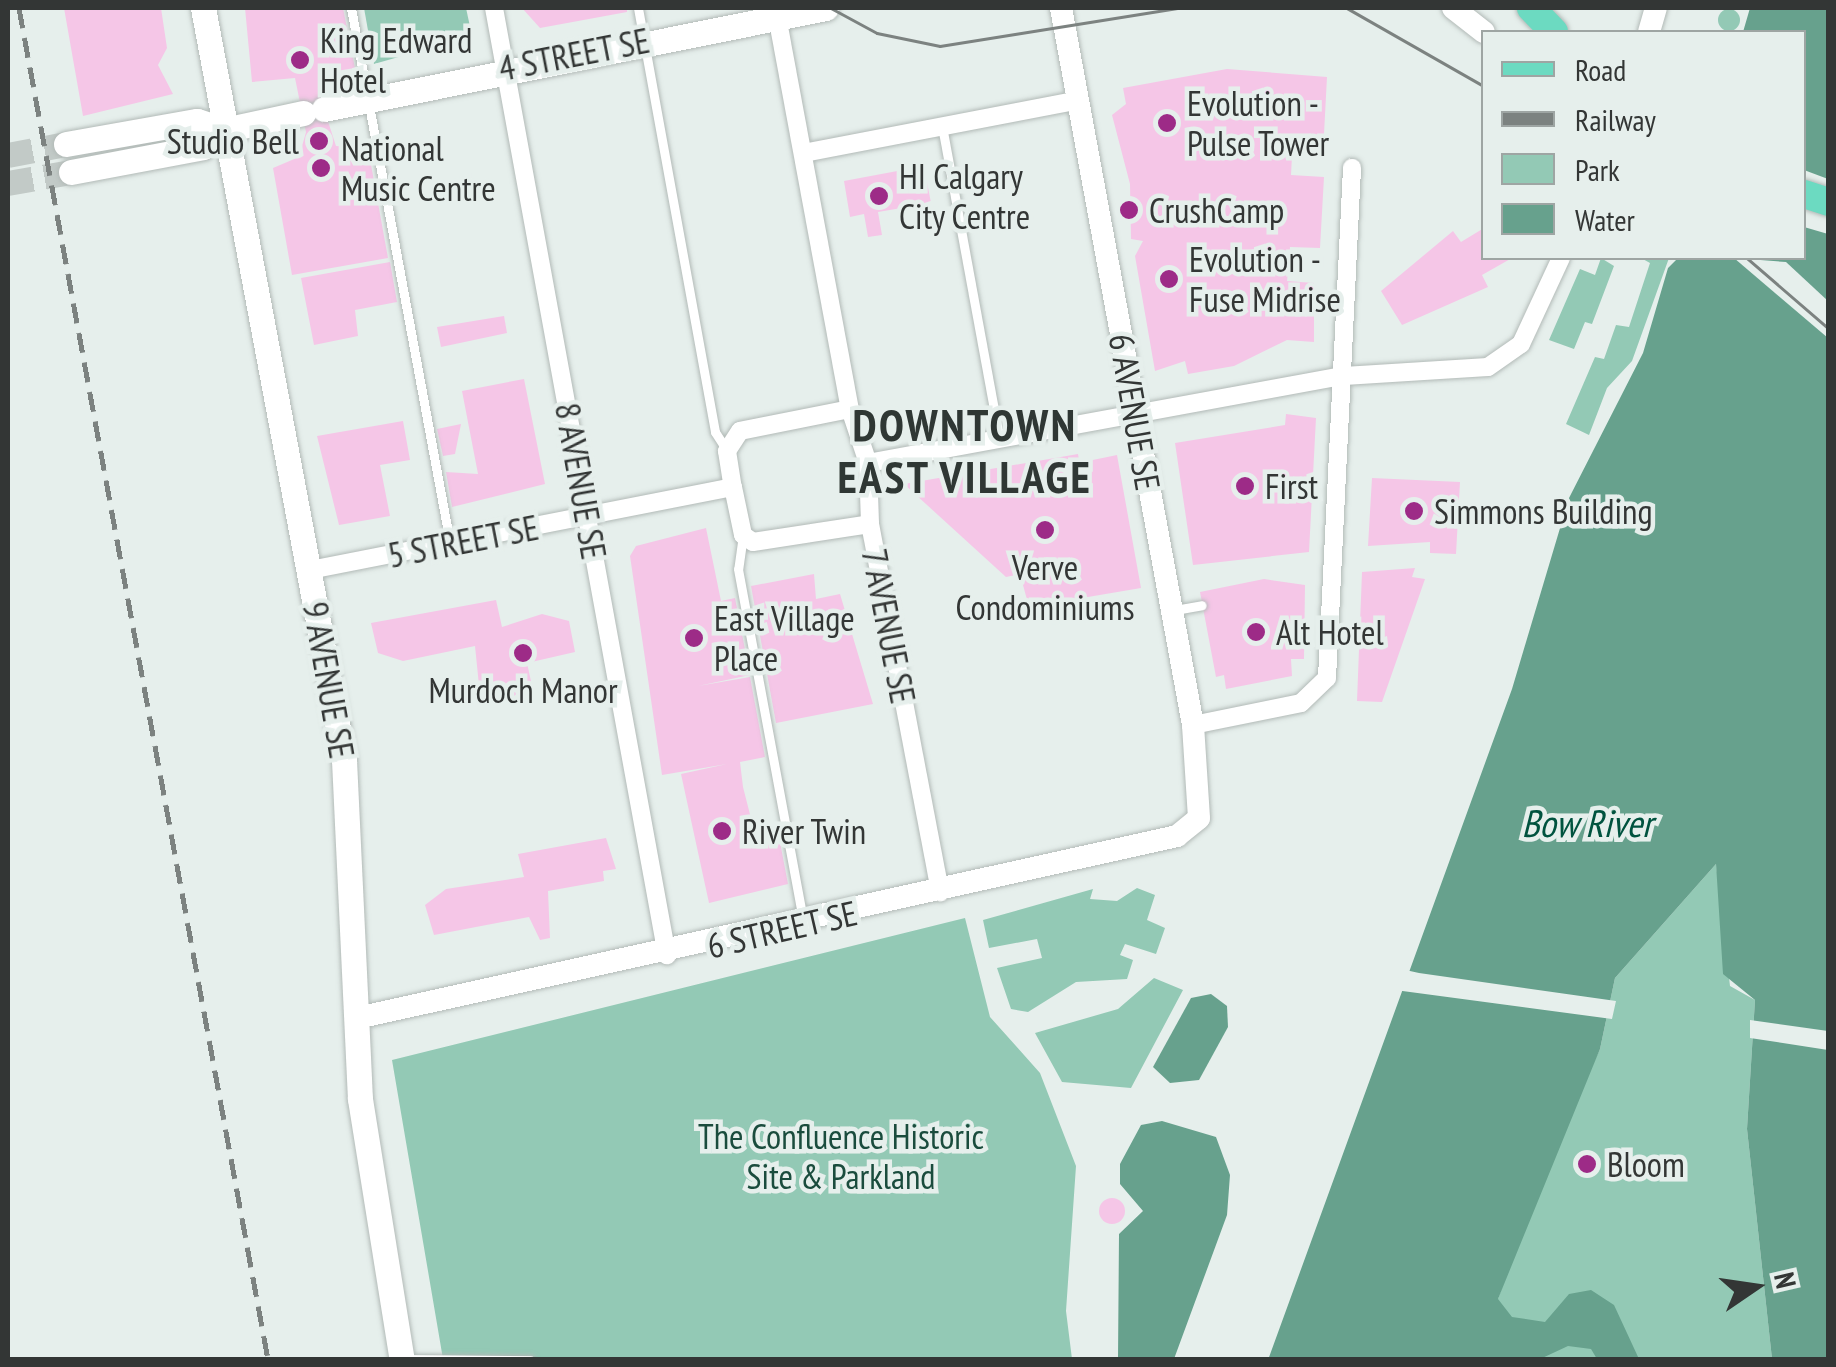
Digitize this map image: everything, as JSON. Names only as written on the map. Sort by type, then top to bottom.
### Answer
[{"type":"main road","name":"9 AVENUE SE","points":[[203,8],[344,760],[369,1179],[402,1360]]},
{"type":"main road","name":"4 STREET SE","points":[[72,172],[203,147],[224,130],[504,67],[776,12],[826,8]]},
{"type":"main road","points":[[1531,8],[1552,30]]},
{"type":"main road","name":"4 STREET SE","points":[[66,144],[198,121],[224,130]]},
{"type":"street","name":"8 AVENUE SE","points":[[494,8],[667,955]]},
{"type":"street","name":"6 AVENUE SE","points":[[1061,8],[1193,726],[1199,818]]},
{"type":"street","points":[[1453,8],[1481,30]]},
{"type":"street","name":"7 AVENUE SE","points":[[776,12],[850,409],[868,463],[870,524],[940,892]]},
{"type":"street","points":[[804,152],[1078,100]]},
{"type":"street","points":[[1193,726],[1301,703],[1327,678],[1352,168]]},
{"type":"street","points":[[868,463],[1344,376],[1467,372],[1502,360],[1521,344],[1560,260]]},
{"type":"street","points":[[850,409],[740,432],[727,451],[733,487],[743,535],[768,543],[870,524]]},
{"type":"street","name":"5 STREET SE","points":[[310,570],[733,487]]},
{"type":"street","name":"6 STREET SE","points":[[357,1018],[667,955],[1176,836],[1199,818]]},
{"type":"lane","points":[[351,8],[450,543]]},
{"type":"lane","points":[[638,8],[715,432],[727,451]]},
{"type":"lane","points":[[942,126],[999,442]]},
{"type":"lane","points":[[743,535],[738,569],[804,924]]},
{"type":"lane","points":[[1172,610],[1202,605]]},
{"type":"lane","points":[[402,1360],[530,1360]]},
{"type":"green space","points":[[364,8],[466,8],[472,36],[374,64]]},
{"type":"green space","points":[[1725,9],[1733,9],[1740,16],[1740,24],[1734,30],[1724,30],[1718,24],[1718,16]]},
{"type":"green space","points":[[1600,260],[1614,266],[1592,324],[1585,322],[1574,349],[1549,340],[1580,269],[1595,275]]},
{"type":"green space","points":[[1645,260],[1668,260],[1632,361],[1607,388],[1589,435],[1566,424],[1595,357],[1604,359],[1616,325],[1629,327],[1650,263]]},
{"type":"green space","points":[[1716,864],[1730,986],[1755,1000],[1747,1129],[1772,1359],[1476,1360],[1546,1165],[1600,1049],[1615,978]]},
{"type":"green space","points":[[1137,888],[1155,895],[1147,920],[1165,928],[1156,954],[1125,944],[1120,955],[1133,960],[1127,979],[1076,982],[1028,1012],[1011,1009],[997,968],[1042,958],[1037,939],[989,948],[983,920],[1093,889],[1090,899],[1117,901]]},
{"type":"green space","name":"The Confluence Historic Site & Parkland","points":[[965,918],[990,1017],[1040,1073],[1076,1166],[1066,1311],[1072,1359],[443,1359],[392,1060]]},
{"type":"green space","points":[[1154,978],[1183,990],[1131,1088],[1062,1082],[1035,1033],[1118,1009]]},
{"type":"water","name":"Bow River","points":[[1750,8],[1828,8],[1828,1359],[1772,1359],[1747,1129],[1755,1000],[1723,974],[1716,864],[1615,978],[1600,1049],[1498,1299],[1512,1317],[1545,1322],[1569,1294],[1591,1290],[1614,1305],[1639,1359],[1597,1359],[1591,1349],[1568,1346],[1538,1360],[1268,1360],[1512,689],[1569,498],[1643,353],[1668,268],[1676,260],[1806,260],[1806,30],[1744,30]]},
{"type":"water","points":[[1211,994],[1227,1006],[1228,1027],[1199,1080],[1170,1083],[1153,1067],[1191,998]]},
{"type":"water","points":[[1162,1121],[1216,1137],[1230,1175],[1227,1215],[1174,1359],[1118,1359],[1119,1234],[1143,1211],[1120,1184],[1120,1164],[1141,1125]]},
{"type":"pier","points":[[1806,171],[1828,179],[1828,234],[1806,228]]},
{"type":"pier","points":[[1736,260],[1786,262],[1828,301],[1828,338]]},
{"type":"pier","points":[[1401,969],[1616,1001],[1612,1019],[1395,990]]},
{"type":"pier","points":[[1750,1020],[1828,1031],[1828,1050],[1750,1038]]},
{"type":"building","points":[[64,8],[161,8],[167,48],[158,65],[173,94],[83,116]]},
{"type":"building","name":"Studio Bell","points":[[245,8],[343,8],[355,68],[318,74],[324,109],[336,146],[368,148],[388,258],[292,275],[273,168],[299,157],[306,132],[295,78],[252,82]]},
{"type":"building","points":[[522,8],[627,8],[627,12],[540,28]]},
{"type":"building","points":[[1227,69],[1327,77],[1323,153],[1292,156],[1291,175],[1324,177],[1320,248],[1290,247],[1287,281],[1314,283],[1314,342],[1287,340],[1234,366],[1188,374],[1185,361],[1155,371],[1135,256],[1143,241],[1131,239],[1130,184],[1112,115],[1126,104],[1123,88]]},
{"type":"building","points":[[924,166],[931,203],[878,212],[882,235],[868,237],[864,214],[850,217],[844,181]]},
{"type":"building","points":[[1481,230],[1481,260],[1508,260],[1482,275],[1488,287],[1402,325],[1381,291],[1453,231],[1461,242]]},
{"type":"building","points":[[390,262],[397,302],[355,310],[358,336],[314,345],[301,278]]},
{"type":"building","points":[[504,316],[507,333],[441,347],[437,327]]},
{"type":"building","points":[[524,379],[545,484],[452,507],[446,472],[478,474],[462,391]]},
{"type":"building","name":"First","points":[[1286,414],[1316,418],[1309,552],[1193,565],[1175,443],[1285,425]]},
{"type":"building","points":[[403,421],[410,460],[380,465],[390,516],[339,525],[317,436]]},
{"type":"building","points":[[461,424],[455,454],[443,456],[437,429]]},
{"type":"building","name":"Verve Condominiums","points":[[1078,454],[1081,472],[1083,462],[1117,455],[1141,588],[1029,607],[1020,574],[1006,577],[904,484]]},
{"type":"building","name":"Simmons Building","points":[[1372,478],[1460,482],[1456,554],[1430,553],[1430,542],[1368,546]]},
{"type":"building","points":[[706,528],[721,601],[735,598],[750,675],[698,686],[750,677],[765,757],[740,762],[743,787],[757,842],[779,837],[788,884],[709,903],[681,774],[727,764],[662,775],[630,556],[636,546]]},
{"type":"building","points":[[1415,568],[1412,577],[1425,579],[1382,702],[1357,701],[1362,572]]},
{"type":"building","points":[[814,574],[816,599],[840,594],[873,704],[776,723],[751,586]]},
{"type":"building","name":"Alt Hotel","points":[[1264,579],[1305,585],[1304,659],[1291,659],[1292,676],[1226,689],[1224,675],[1216,677],[1200,592]]},
{"type":"building","name":"Murdoch Manor","points":[[496,600],[502,627],[542,614],[569,621],[575,652],[527,663],[534,695],[481,705],[475,646],[403,661],[378,653],[371,623]]},
{"type":"building","points":[[606,838],[616,869],[603,871],[604,881],[548,891],[550,938],[540,940],[529,917],[434,935],[425,905],[446,889],[524,877],[518,854]]},
{"type":"building","points":[[1112,1198],[1121,1202],[1125,1211],[1121,1220],[1112,1224],[1103,1220],[1099,1211],[1103,1202]]},
{"type":"tunnel","points":[[8,155],[66,144]]},
{"type":"tunnel","points":[[8,183],[71,172]]},
{"type":"tram line","points":[[831,8],[877,33],[940,46],[1177,8]]},
{"type":"tram line","points":[[1347,8],[1481,84]]},
{"type":"tram line","points":[[1749,260],[1828,328]]},
{"type":"railway","points":[[19,8],[268,1360]]},
{"type":"place","name":"King Edward Hotel","points":[[300,60]]},
{"type":"place","name":"Evolution - Pulse Tower","points":[[1167,123]]},
{"type":"place","name":"Studio Bell","points":[[319,141]]},
{"type":"place","name":"National Music Centre","points":[[321,168]]},
{"type":"place","name":"HI Calgary City Centre","points":[[879,196]]},
{"type":"place","name":"CrushCamp","points":[[1129,210]]},
{"type":"place","name":"Evolution - Fuse Midrise","points":[[1169,279]]},
{"type":"place","name":"First","points":[[1245,486]]},
{"type":"place","name":"Simmons Building","points":[[1414,511]]},
{"type":"place","name":"Verve Condominiums","points":[[1045,530]]},
{"type":"place","name":"Alt Hotel","points":[[1256,632]]},
{"type":"place","name":"East Village Place","points":[[694,638]]},
{"type":"place","name":"Murdoch Manor","points":[[523,653]]},
{"type":"place","name":"River Twin","points":[[722,831]]},
{"type":"place","name":"Bloom","points":[[1587,1164]]},
{"type":"district","name":"DOWNTOWN EAST VILLAGE","points":[[965,451]]}]
